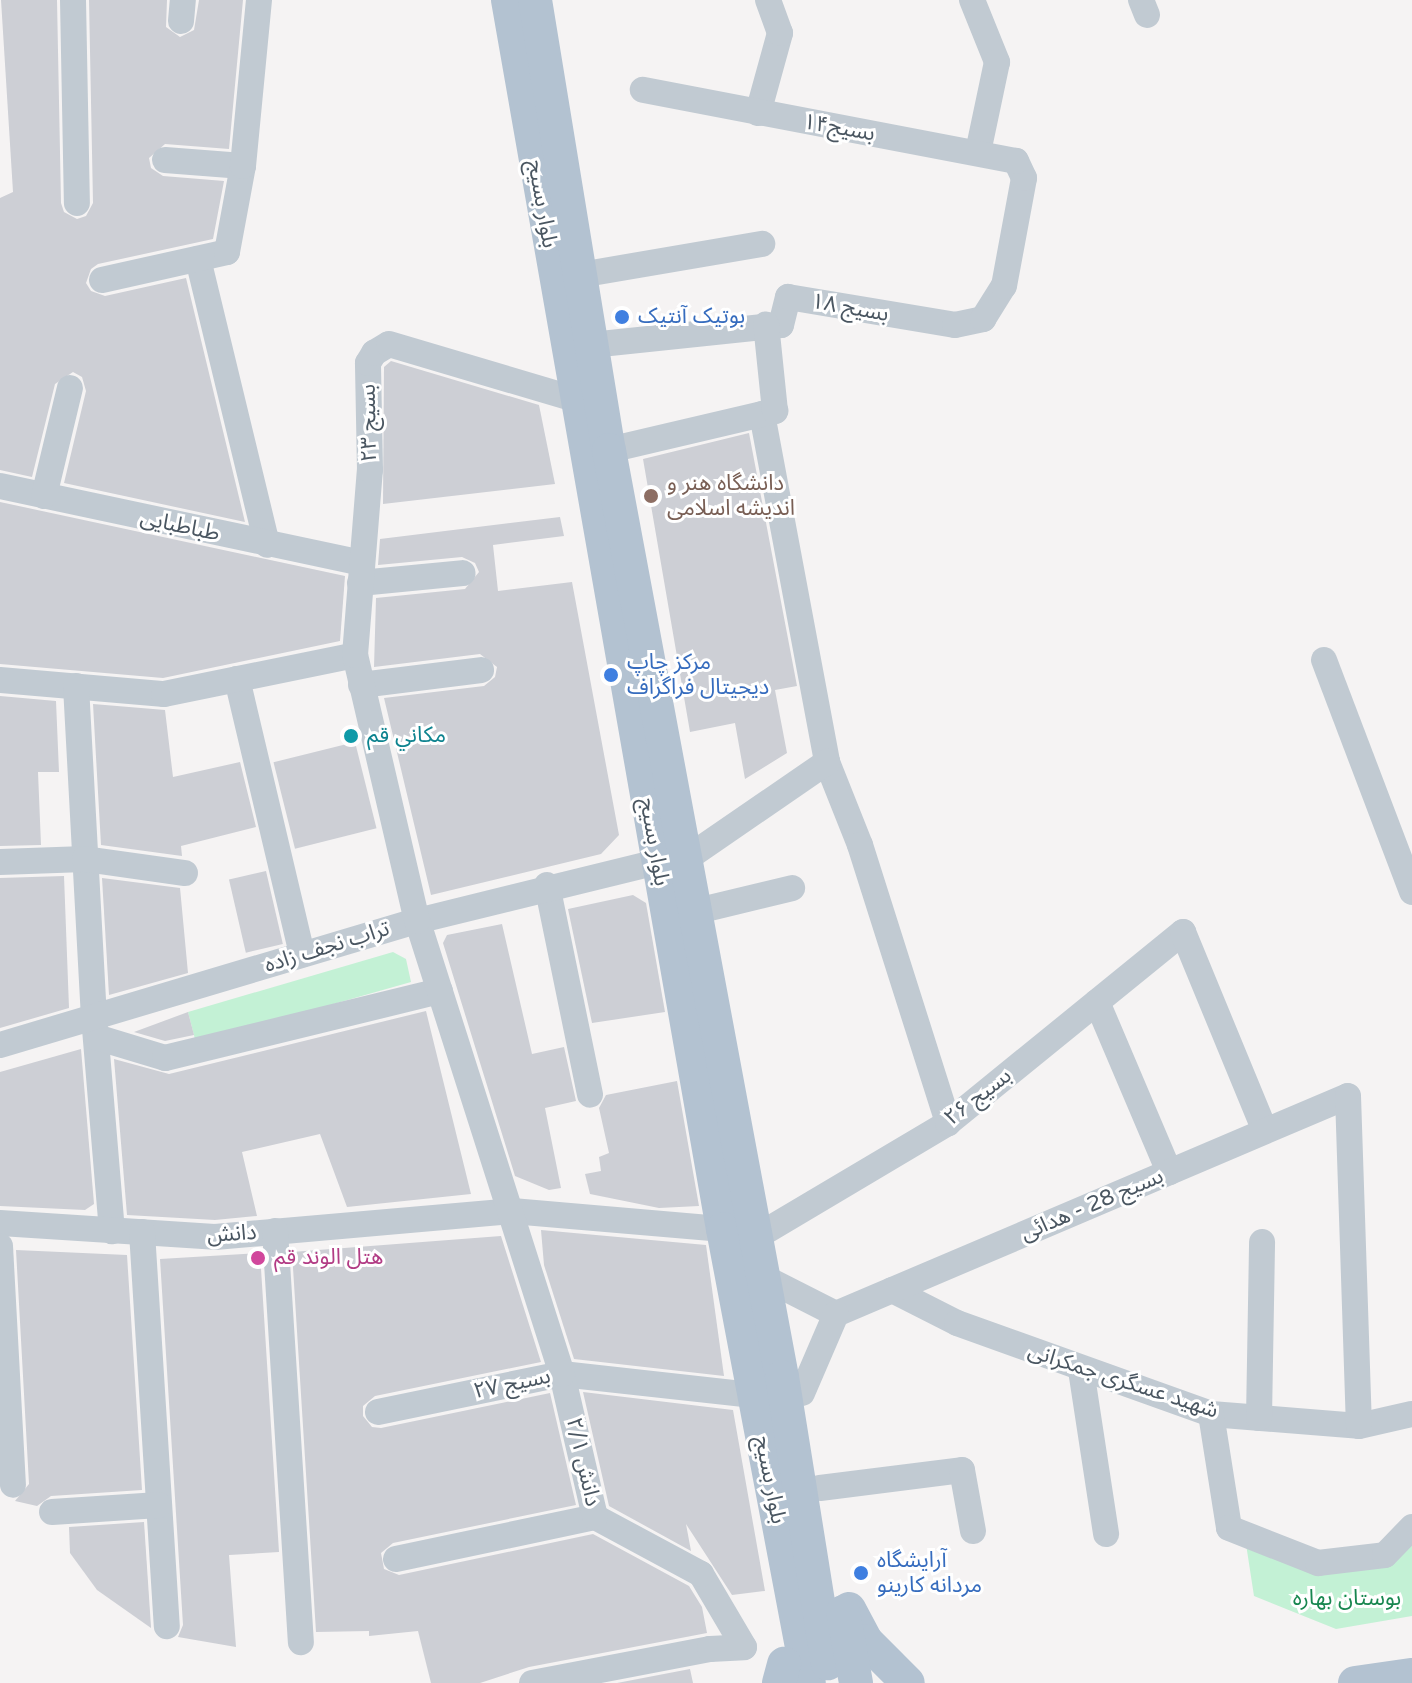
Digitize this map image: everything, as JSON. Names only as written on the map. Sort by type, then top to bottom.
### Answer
[{"type":"main road","name":"بلوار بسیج","points":[[508,0],[528,41],[575,399],[671,861],[693,912],[763,1277],[790,1678]]},
{"type":"main road","name":"بلوار بسیج","points":[[528,41],[535,0]]},
{"type":"main road","name":"بلوار بسیج","points":[[534,79],[580,275],[609,450],[723,1229],[769,1386],[831,1683]]},
{"type":"main road","points":[[769,1386],[820,1488],[856,1683]]},
{"type":"main road","points":[[839,1591],[866,1641],[908,1683]]},
{"type":"main road","points":[[1355,1683],[1412,1675]]},
{"type":"street","points":[[73,0],[77,203]]},
{"type":"street","points":[[102,280],[227,252],[243,166],[259,0]]},
{"type":"street","points":[[758,113],[780,33],[768,0]]},
{"type":"street","points":[[972,0],[997,62],[978,152]]},
{"type":"street","name":"بسیج۱۴","points":[[643,90],[978,152],[1016,161],[1024,178]]},
{"type":"street","points":[[165,160],[243,166]]},
{"type":"street","name":"بسیج ۱۸","points":[[766,324],[783,324],[788,297],[955,325],[983,319],[1004,286],[1024,178]]},
{"type":"street","points":[[580,275],[762,244]]},
{"type":"street","points":[[198,259],[267,545]]},
{"type":"street","points":[[591,345],[766,324],[775,411],[609,450]]},
{"type":"street","name":"بسیج ۲۳","points":[[360,573],[370,470],[368,363],[384,345],[575,399]]},
{"type":"street","points":[[44,496],[70,388]]},
{"type":"street","points":[[762,414],[827,762],[860,845],[948,1123]]},
{"type":"street","name":"طباطبایی","points":[[0,486],[267,545],[360,573],[463,573]]},
{"type":"street","name":"دانش ۲/۱","points":[[360,573],[355,655],[417,921],[457,1054],[512,1211],[562,1374],[595,1517],[701,1574],[744,1647],[710,1649],[532,1683]]},
{"type":"street","points":[[0,680],[164,694],[355,655]]},
{"type":"street","points":[[1324,660],[1412,892]]},
{"type":"street","points":[[361,685],[481,670]]},
{"type":"street","points":[[237,679],[302,954]]},
{"type":"street","points":[[76,686],[95,1027],[112,1231]]},
{"type":"street","points":[[671,861],[827,762]]},
{"type":"street","points":[[0,862],[85,859],[185,873]]},
{"type":"street","name":"تراب نجف زاده","points":[[0,1045],[95,1027],[302,954],[547,885],[671,861]]},
{"type":"street","points":[[547,885],[590,1095]]},
{"type":"street","points":[[693,912],[792,888]]},
{"type":"street","name":"بسیج ۲۶","points":[[756,1237],[948,1123],[1183,932],[1265,1131]]},
{"type":"street","points":[[95,1027],[165,1058],[440,991]]},
{"type":"street","points":[[1097,1002],[1169,1172]]},
{"type":"street","name":"بسیج 28 - هدائی","points":[[836,1314],[1348,1096],[1359,1426]]},
{"type":"street","name":"دانش","points":[[0,1223],[215,1237],[512,1211],[723,1229]]},
{"type":"street","points":[[275,1231],[301,1642]]},
{"type":"street","points":[[142,1232],[167,1626]]},
{"type":"street","points":[[1259,1418],[1262,1242]]},
{"type":"street","points":[[0,1246],[13,1485]]},
{"type":"street","points":[[763,1277],[836,1314],[769,1386]]},
{"type":"street","name":"شهید عسگری جمکرانی","points":[[892,1290],[957,1323],[1081,1370],[1211,1414],[1359,1426],[1412,1414]]},
{"type":"street","points":[[1081,1370],[1106,1534]]},
{"type":"street","name":"بسیج ۲۷","points":[[378,1412],[562,1374],[769,1386]]},
{"type":"street","points":[[1211,1414],[1229,1528],[1318,1563],[1385,1555],[1412,1527]]},
{"type":"street","points":[[820,1488],[962,1470],[973,1531]]},
{"type":"street","points":[[52,1512],[159,1505]]},
{"type":"street","points":[[396,1559],[595,1517]]},
{"type":"green space","points":[[393,952],[406,959],[411,982],[196,1043],[188,1012]]},
{"type":"green space","name":"بوستان بهاره","points":[[1412,1543],[1412,1616],[1336,1629],[1254,1596],[1246,1544],[1318,1574]]},
{"type":"building","points":[[1,0],[57,0],[61,203],[64,212],[77,219],[86,216],[93,203],[89,0],[167,0],[166,27],[180,37],[194,30],[199,0],[243,0],[229,149],[165,144],[149,158],[151,168],[163,176],[224,181],[213,239],[98,264],[91,269],[86,283],[91,291],[105,296],[186,278],[245,522],[64,483],[86,391],[82,377],[73,372],[55,384],[32,477],[0,470],[0,198],[13,192]]},
{"type":"building","points":[[391,361],[539,405],[555,484],[383,504],[384,367]]},
{"type":"building","points":[[749,433],[797,686],[775,690],[787,753],[745,779],[735,723],[690,732],[643,459]]},
{"type":"building","points":[[0,502],[345,576],[340,641],[163,678],[0,664]]},
{"type":"building","points":[[560,517],[564,536],[493,545],[498,591],[572,582],[619,835],[601,854],[431,895],[384,698],[484,686],[495,677],[497,667],[480,654],[374,667],[376,598],[465,589],[479,572],[475,563],[462,557],[378,565],[380,539]]},
{"type":"building","points":[[0,696],[56,701],[59,772],[38,772],[41,845],[0,846]]},
{"type":"building","points":[[93,704],[165,710],[173,777],[240,762],[256,827],[181,846],[182,856],[101,845]]},
{"type":"building","points":[[355,742],[377,828],[295,849],[273,762]]},
{"type":"building","points":[[266,871],[283,944],[246,953],[229,880]]},
{"type":"building","points":[[64,876],[69,1008],[0,1028],[0,878]]},
{"type":"building","points":[[102,878],[180,888],[188,973],[109,995]]},
{"type":"building","points":[[633,895],[646,903],[665,1012],[592,1023],[568,909]]},
{"type":"building","points":[[502,924],[532,1054],[564,1047],[576,1101],[545,1108],[561,1188],[549,1190],[515,1176],[443,943],[447,935]]},
{"type":"building","points":[[426,1011],[471,1194],[347,1207],[320,1134],[242,1152],[257,1216],[215,1220],[127,1215],[114,1059],[169,1074]]},
{"type":"building","points":[[188,1012],[194,1035],[165,1041],[134,1032]]},
{"type":"building","points":[[81,1049],[94,1204],[85,1210],[0,1206],[0,1072]]},
{"type":"building","points":[[677,1081],[699,1206],[659,1208],[590,1194],[585,1174],[601,1171],[599,1157],[609,1153],[599,1108],[606,1095]]},
{"type":"building","points":[[541,1230],[706,1245],[724,1376],[574,1359],[544,1265]]},
{"type":"building","points":[[501,1236],[541,1362],[375,1396],[363,1406],[363,1416],[372,1427],[381,1428],[550,1393],[576,1505],[393,1543],[381,1553],[384,1569],[399,1575],[593,1534],[689,1586],[702,1607],[707,1633],[529,1667],[480,1683],[431,1683],[418,1631],[369,1636],[369,1631],[316,1632],[292,1252]]},
{"type":"building","points":[[16,1250],[127,1255],[142,1490],[51,1496],[37,1506],[15,1501],[29,1484]]},
{"type":"building","points":[[260,1253],[279,1552],[229,1555],[236,1647],[178,1637],[183,1625],[160,1259]]},
{"type":"building","points":[[583,1392],[733,1410],[765,1591],[732,1595],[686,1524],[691,1551],[609,1506]]},
{"type":"building","points":[[144,1522],[151,1628],[97,1590],[70,1553],[69,1527]]},
{"type":"building","points":[[690,1669],[693,1683],[617,1683]]},
{"type":"place","name":"بوتیک آنتیک","points":[[622,317]]},
{"type":"place","name":"دانشگاه هنر و اندیشه اسلامی","points":[[651,496]]},
{"type":"place","name":"مرکز چاپ دیجیتال فراگراف","points":[[611,675]]},
{"type":"place","name":"مكاني قم","points":[[351,736]]},
{"type":"place","name":"هتل الوند قم","points":[[258,1258]]},
{"type":"place","name":"آرایشگاه مردانه کارینو","points":[[861,1573]]}]
